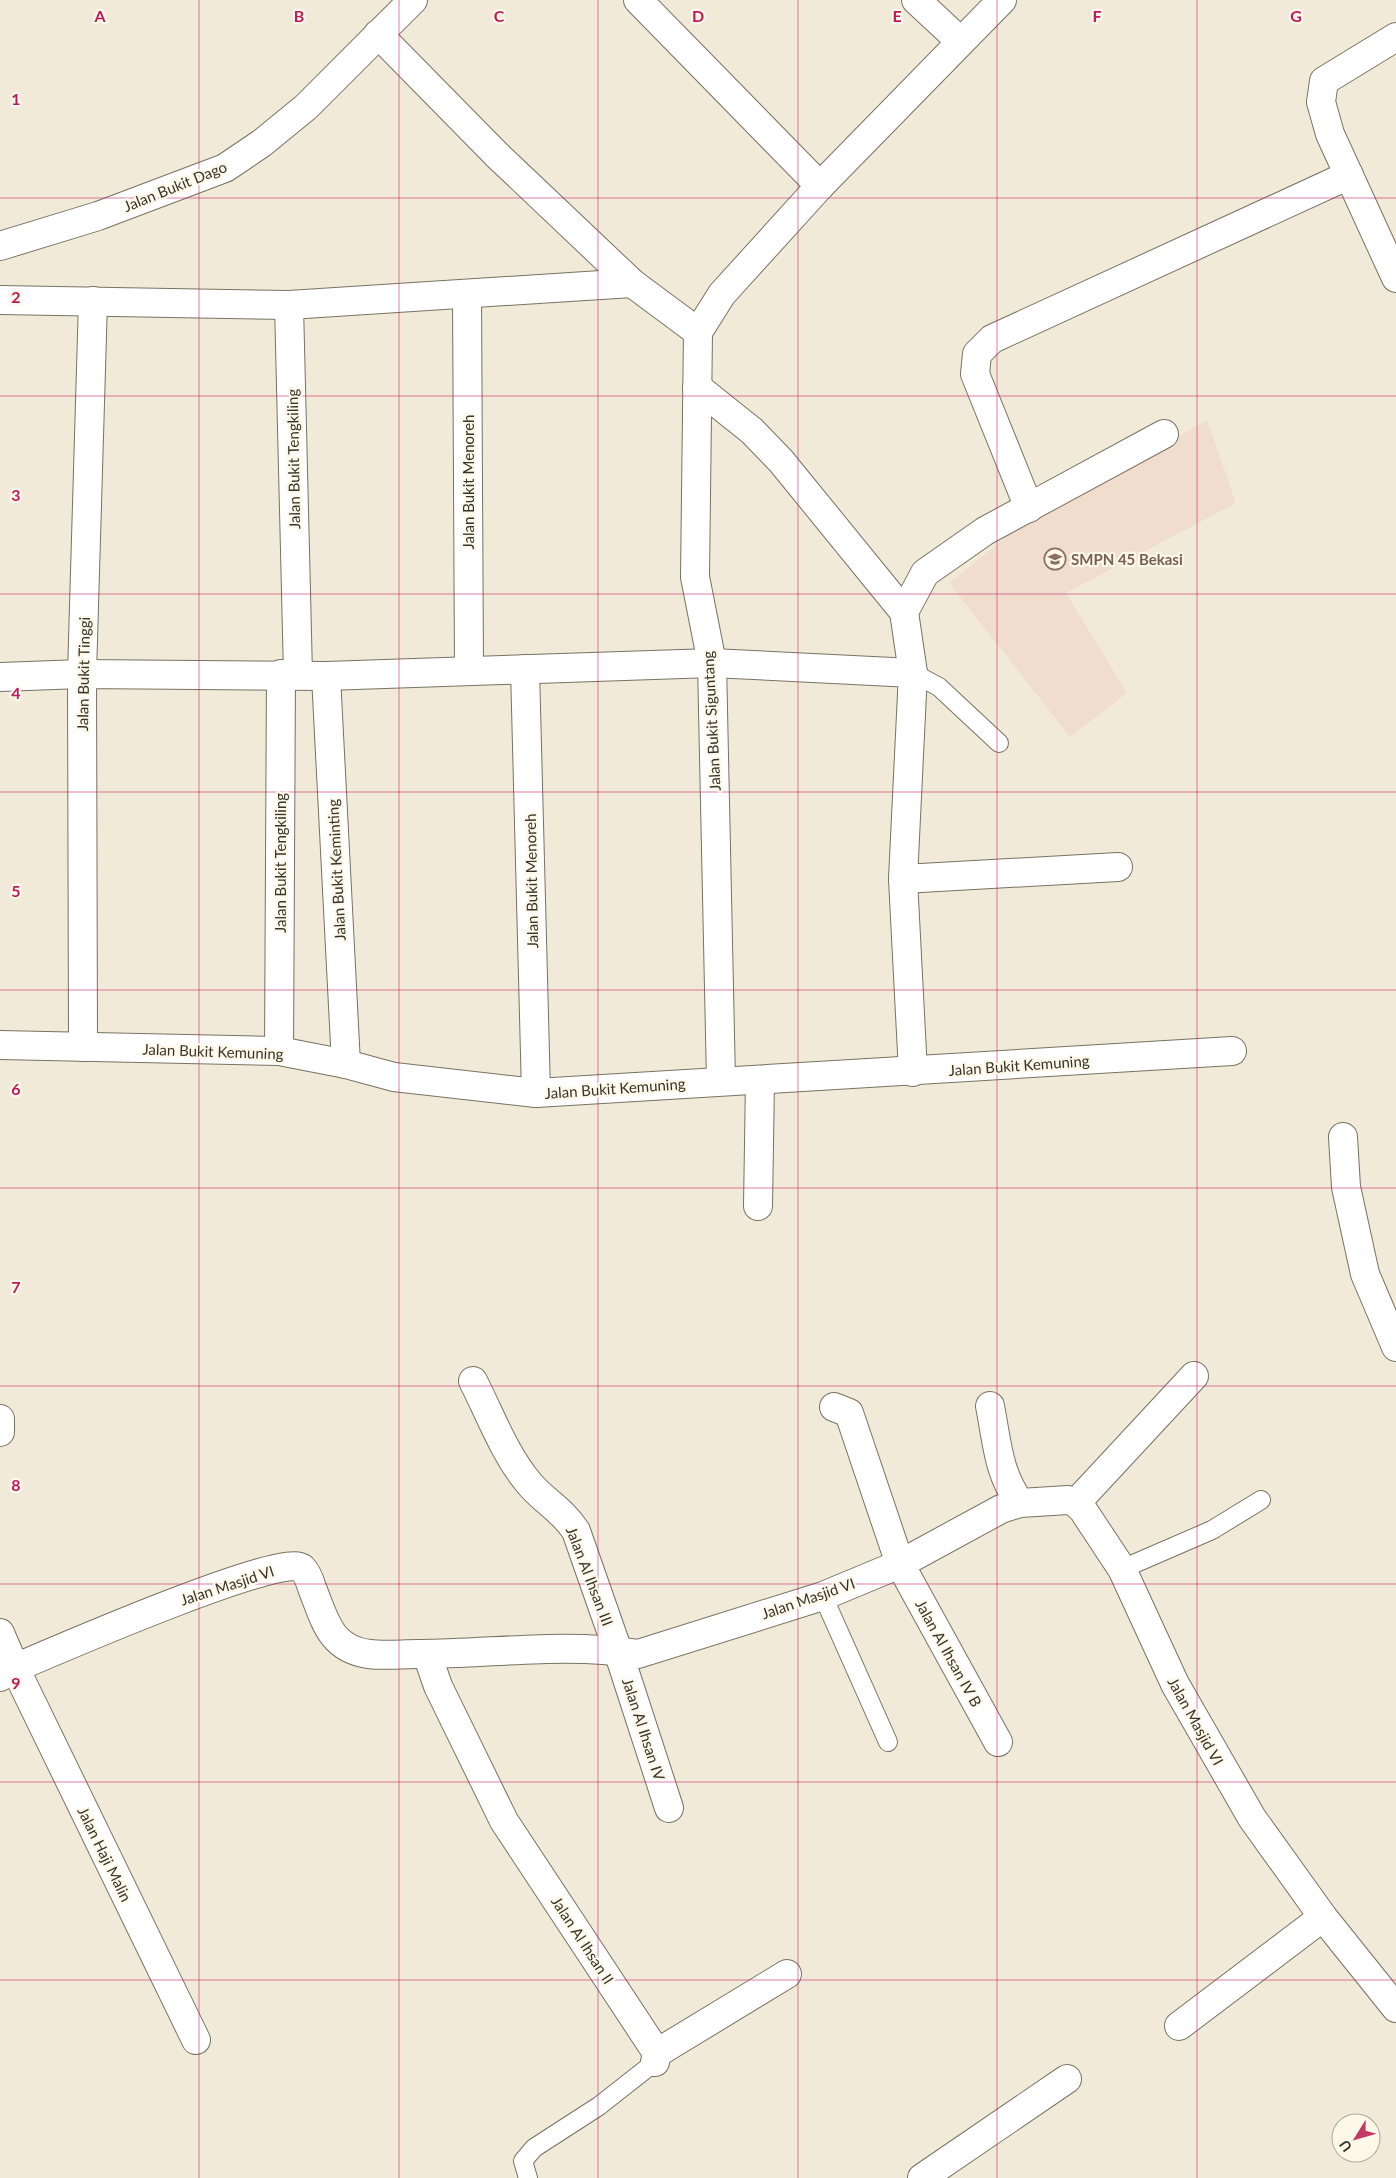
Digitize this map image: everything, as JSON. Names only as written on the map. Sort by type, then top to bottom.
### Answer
[{"type":"street","name":"Jalan Bukit Dago","points":[[0,246],[98,216],[225,168],[262,143],[306,107],[414,0]]},
{"type":"street","points":[[638,0],[820,186]]},
{"type":"street","points":[[916,0],[960,41]]},
{"type":"street","points":[[378,34],[497,155],[632,283],[698,332],[722,294],[820,186],[1002,0]]},
{"type":"street","points":[[1396,37],[1324,81],[1320,102],[1330,134],[1396,278]]},
{"type":"street","points":[[1029,508],[975,374],[977,354],[992,339],[1349,175]]},
{"type":"street","points":[[0,300],[289,305],[632,283]]},
{"type":"street","name":"Jalan Bukit Menoreh","points":[[467,294],[469,670]]},
{"type":"street","name":"Jalan Bukit Tinggi","points":[[83,1047],[82,674],[93,301]]},
{"type":"street","name":"Jalan Bukit Tengkiling","points":[[280,1051],[289,674],[289,305]]},
{"type":"street","name":"Jalan Bukit Siguntang","points":[[698,332],[695,577],[712,663],[721,1081]]},
{"type":"street","points":[[697,388],[752,431],[781,461],[904,612],[913,673],[903,879],[913,1072]]},
{"type":"street","points":[[904,612],[925,573],[985,531],[1164,434]]},
{"type":"street","points":[[0,677],[82,674],[289,674],[326,676],[712,663],[913,673]]},
{"type":"street","name":"Jalan Bukit Menoreh","points":[[525,669],[536,1093]]},
{"type":"street","name":"Jalan Bukit Keminting","points":[[326,676],[346,1064]]},
{"type":"street","points":[[903,879],[1118,867]]},
{"type":"street","name":"Jalan Bukit Kemuning","points":[[0,1045],[280,1051],[346,1064],[394,1077],[536,1093],[721,1081],[760,1081],[913,1072],[1232,1050]]},
{"type":"street","points":[[758,1206],[760,1081]]},
{"type":"street","points":[[1343,1137],[1346,1187],[1365,1274],[1396,1346]]},
{"type":"street","points":[[1076,1503],[1194,1376]]},
{"type":"street","name":"Jalan Al Ihsan III","points":[[473,1381],[509,1453],[528,1483],[564,1514],[576,1531],[618,1651]]},
{"type":"street","points":[[990,1406],[1003,1471],[1008,1486],[1020,1503]]},
{"type":"street","name":"Jalan Al Ihsan IV B","points":[[834,1407],[849,1413],[900,1564],[998,1742]]},
{"type":"street","points":[[0,1419],[0,1432]]},
{"type":"street","name":"Jalan Masjid VI","points":[[7,1672],[176,1602],[258,1572],[294,1565],[303,1568],[308,1576],[326,1625],[336,1640],[351,1650],[371,1654],[529,1650],[618,1651],[638,1654],[823,1596],[900,1564],[1001,1509],[1020,1503],[1068,1500],[1076,1503],[1122,1569],[1174,1684],[1207,1744],[1252,1818],[1323,1917],[1396,2008]]},
{"type":"street","name":"Jalan Haji Malin","points":[[0,1634],[7,1672],[196,2040]]},
{"type":"street","name":"Jalan Al Ihsan IV","points":[[618,1651],[669,1808]]},
{"type":"street","name":"Jalan Al Ihsan II","points":[[427,1654],[438,1686],[504,1821],[656,2058]]},
{"type":"street","points":[[1179,2026],[1323,1917]]},
{"type":"street","points":[[656,2058],[787,1974]]},
{"type":"street","points":[[922,2178],[1068,2079]]},
{"type":"lane","points":[[913,673],[939,687],[999,743]]},
{"type":"lane","points":[[1122,1569],[1212,1530],[1261,1500]]},
{"type":"lane","points":[[823,1596],[888,1742]]},
{"type":"lane","points":[[528,2178],[523,2161],[534,2148],[598,2106],[656,2058]]},
{"type":"shaded area","name":"SMPN 45 Bekasi","points":[[1207,420],[1236,503],[1066,593],[1127,693],[1070,737],[949,583],[1009,535]]},
{"type":"place","name":"SMPN 45 Bekasi","points":[[1055,559]]}]
